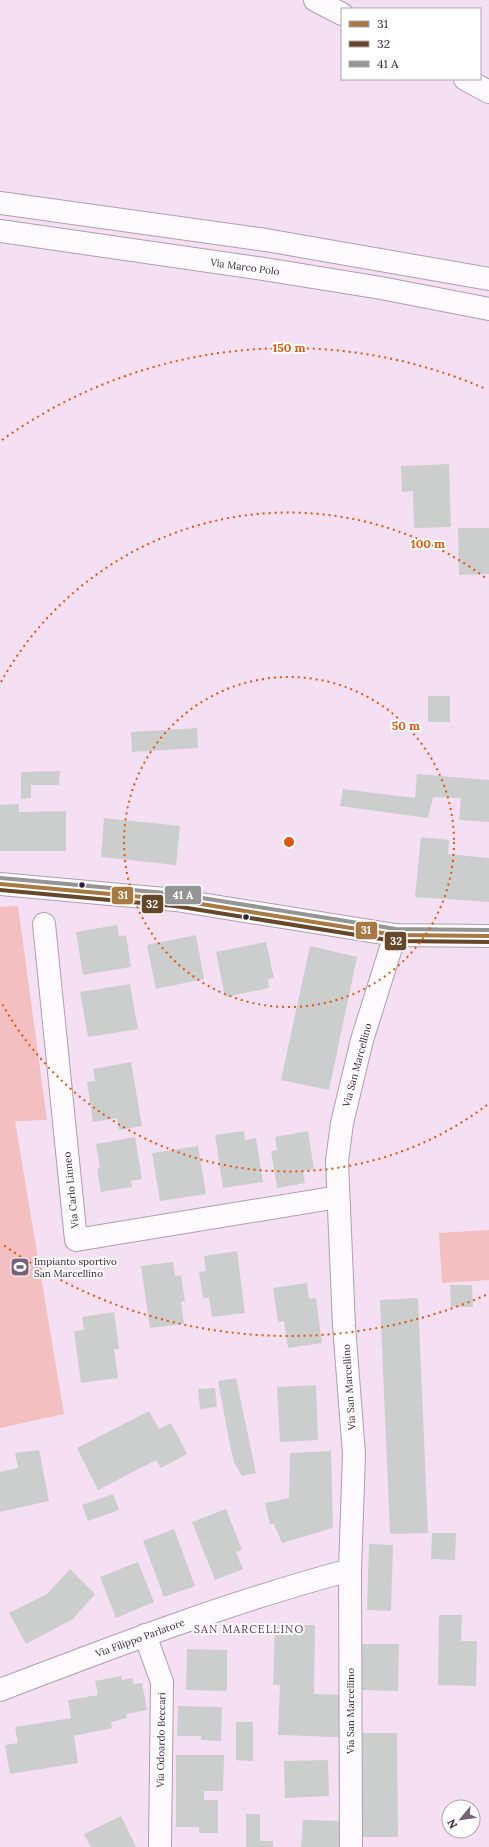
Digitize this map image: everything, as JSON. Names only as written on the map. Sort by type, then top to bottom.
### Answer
[{"type":"main road","points":[[315,0],[341,13]]},
{"type":"main road","points":[[467,80],[489,92]]},
{"type":"main road","points":[[0,202],[266,240],[489,279]]},
{"type":"main road","name":"Via Marco Polo","points":[[0,232],[264,269],[381,288],[489,309]]},
{"type":"main road","points":[[0,884],[176,900],[395,935],[489,936]]},
{"type":"main road","name":"Via Carlo Linneo","points":[[44,924],[76,1240],[338,1197]]},
{"type":"main road","name":"Via San Marcellino","points":[[351,1847],[350,1570],[354,1492],[354,1454],[344,1326],[337,1161],[342,1123],[362,1040],[395,935]]},
{"type":"main road","name":"Via Filippo Parlatore","points":[[0,1690],[145,1635],[278,1590],[350,1570]]},
{"type":"main road","name":"Via Odoardo Beccari","points":[[145,1635],[162,1682],[160,1847]]},
{"type":"shaded area","name":"Impianto sportivo San Marcellino","points":[[18,906],[47,1120],[15,1121],[64,1414],[0,1428],[0,907]]},
{"type":"shaded area","points":[[489,1230],[489,1280],[442,1283],[439,1233]]},
{"type":"building","points":[[449,464],[451,527],[414,528],[413,491],[402,492],[401,466]]},
{"type":"building","points":[[458,528],[489,528],[489,574],[459,575]]},
{"type":"building","points":[[428,696],[450,696],[450,722],[428,722]]},
{"type":"building","points":[[197,728],[198,748],[132,752],[131,732]]},
{"type":"building","points":[[60,771],[59,785],[31,785],[31,798],[21,799],[21,772]]},
{"type":"building","points":[[417,774],[489,780],[489,822],[459,820],[461,798],[433,797],[428,818],[340,806],[343,789],[415,798]]},
{"type":"building","points":[[19,804],[19,812],[66,811],[66,851],[0,851],[0,805]]},
{"type":"building","points":[[104,818],[180,826],[176,865],[101,857]]},
{"type":"building","points":[[421,837],[449,840],[448,854],[489,858],[489,902],[415,897]]},
{"type":"building","points":[[117,925],[119,937],[126,935],[131,967],[83,975],[76,932]]},
{"type":"building","points":[[196,935],[204,979],[156,989],[147,945]]},
{"type":"building","points":[[266,942],[274,978],[268,979],[269,988],[225,997],[216,952]]},
{"type":"building","points":[[310,946],[357,957],[329,1090],[281,1080]]},
{"type":"building","points":[[130,984],[138,1029],[88,1037],[80,992]]},
{"type":"building","points":[[131,1062],[142,1126],[119,1130],[117,1118],[93,1122],[87,1082],[95,1081],[93,1069]]},
{"type":"building","points":[[244,1131],[245,1140],[256,1138],[263,1182],[223,1188],[215,1135]]},
{"type":"building","points":[[308,1131],[314,1169],[303,1171],[305,1183],[277,1188],[271,1151],[277,1150],[275,1137]]},
{"type":"building","points":[[135,1137],[142,1179],[131,1181],[132,1187],[101,1192],[97,1169],[100,1168],[96,1144]]},
{"type":"building","points":[[198,1146],[206,1194],[160,1201],[152,1153]]},
{"type":"building","points":[[237,1251],[245,1313],[212,1317],[209,1298],[203,1298],[199,1272],[206,1271],[204,1256]]},
{"type":"building","points":[[173,1262],[175,1276],[181,1275],[185,1301],[181,1302],[184,1324],[150,1328],[141,1266]]},
{"type":"building","points":[[307,1283],[309,1299],[316,1298],[322,1343],[288,1348],[284,1321],[278,1322],[273,1288]]},
{"type":"building","points":[[450,1285],[472,1285],[473,1307],[451,1307]]},
{"type":"building","points":[[418,1298],[428,1533],[390,1534],[380,1300]]},
{"type":"building","points":[[114,1312],[119,1349],[114,1349],[118,1378],[81,1383],[74,1331],[84,1330],[82,1317]]},
{"type":"building","points":[[236,1378],[256,1473],[242,1476],[234,1462],[218,1381]]},
{"type":"building","points":[[316,1385],[318,1440],[280,1442],[277,1387]]},
{"type":"building","points":[[215,1388],[217,1407],[200,1409],[198,1389]]},
{"type":"building","points":[[149,1411],[159,1429],[171,1423],[187,1454],[161,1468],[156,1460],[98,1490],[77,1448]]},
{"type":"building","points":[[39,1450],[49,1501],[0,1512],[0,1472],[18,1468],[15,1453]]},
{"type":"building","points":[[331,1451],[333,1528],[282,1543],[274,1524],[270,1524],[265,1503],[289,1498],[290,1453]]},
{"type":"building","points":[[113,1494],[119,1510],[88,1521],[82,1505]]},
{"type":"building","points":[[226,1509],[242,1550],[236,1552],[243,1569],[215,1580],[192,1522]]},
{"type":"building","points":[[174,1529],[195,1586],[164,1597],[143,1541]]},
{"type":"building","points":[[432,1533],[456,1533],[455,1560],[431,1559]]},
{"type":"building","points":[[369,1544],[393,1545],[391,1611],[367,1610]]},
{"type":"building","points":[[138,1562],[154,1602],[116,1618],[100,1577]]},
{"type":"building","points":[[70,1569],[95,1594],[73,1619],[26,1644],[9,1613],[47,1594]]},
{"type":"building","points":[[439,1615],[462,1615],[461,1641],[477,1641],[476,1686],[438,1685]]},
{"type":"building","points":[[275,1625],[315,1625],[314,1694],[341,1695],[339,1737],[278,1735],[280,1685],[273,1685]]},
{"type":"building","points":[[360,1644],[399,1644],[398,1691],[359,1690]]},
{"type":"building","points":[[187,1649],[227,1650],[227,1691],[186,1690]]},
{"type":"building","points":[[121,1676],[122,1680],[132,1678],[134,1684],[142,1683],[147,1710],[126,1714],[127,1718],[111,1722],[112,1728],[74,1736],[78,1763],[10,1774],[5,1745],[18,1743],[15,1727],[71,1718],[68,1700],[98,1695],[95,1681]]},
{"type":"building","points":[[178,1706],[222,1707],[221,1741],[201,1740],[201,1736],[177,1736]]},
{"type":"building","points":[[236,1722],[253,1722],[253,1761],[236,1760]]},
{"type":"building","points":[[357,1733],[397,1733],[398,1837],[357,1837]]},
{"type":"building","points":[[176,1755],[224,1755],[223,1791],[204,1791],[204,1800],[218,1800],[218,1833],[199,1833],[199,1827],[176,1827]]},
{"type":"building","points":[[328,1760],[329,1796],[285,1798],[284,1761]]},
{"type":"building","points":[[246,1814],[260,1814],[260,1841],[273,1841],[273,1847],[246,1847]]},
{"type":"building","points":[[121,1816],[136,1847],[91,1847],[84,1834]]},
{"type":"building","points":[[303,1820],[343,1821],[342,1847],[301,1847]]},
{"type":"transit line","points":[[1,878],[177,894],[396,929],[489,930]]},
{"type":"transit line","name":"31","points":[[0,884],[176,900],[395,935],[489,936]]},
{"type":"transit line","name":"32","points":[[0,890],[175,906],[394,941],[489,942]]},
{"type":"place","name":"Impianto sportivo San Marcellino","points":[[20,1267]]},
{"type":"district","name":"SAN MARCELLINO","points":[[249,1629]]}]
